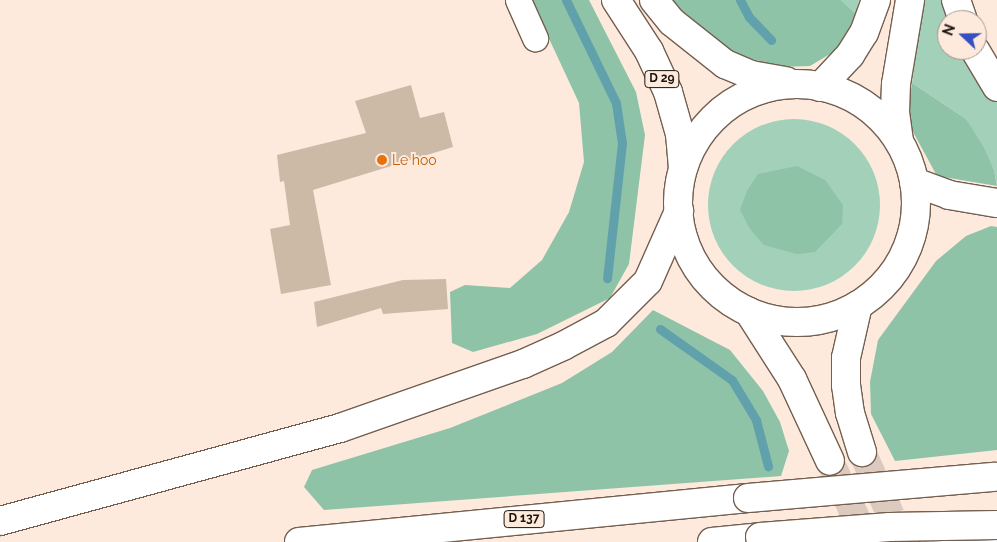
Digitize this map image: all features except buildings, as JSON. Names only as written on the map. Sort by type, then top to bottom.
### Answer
[{"type":"main road","name":"D 29","points":[[616,0],[649,51],[668,92],[680,134],[684,168]]},
{"type":"main road","points":[[654,0],[672,22],[725,64],[751,74],[810,85],[843,94],[865,105],[899,141]]},
{"type":"main road","points":[[876,0],[864,33],[850,55],[810,85],[774,86],[750,94],[728,106],[694,145],[684,168],[679,211],[684,239],[700,272],[714,288],[749,312],[771,319],[808,321],[838,315],[858,305],[881,287],[899,264],[911,239],[916,210],[914,182],[899,141],[895,112],[896,84],[910,0]]},
{"type":"main road","points":[[982,60],[997,87]]},
{"type":"main road","points":[[914,182],[949,195],[997,204]]},
{"type":"main road","points":[[0,521],[340,428],[523,364],[563,346],[606,323],[648,282],[679,211]]},
{"type":"main road","points":[[858,305],[846,358],[846,386],[850,413],[862,452]]},
{"type":"main road","points":[[749,312],[792,379],[830,461]]},
{"type":"main road","name":"D 137","points":[[299,542],[748,498],[996,477]]},
{"type":"main road","points":[[712,542],[890,527],[997,525]]},
{"type":"main road","points":[[934,542],[997,529]]},
{"type":"street","points":[[518,0],[535,38]]},
{"type":"green space","points":[[531,0],[589,0],[636,92],[645,135],[629,264],[610,298],[537,334],[473,352],[452,343],[450,292],[465,285],[510,288],[542,260],[569,212],[584,162],[579,103]]},
{"type":"green space","points":[[672,0],[841,0],[856,14],[845,38],[830,54],[810,66],[779,67],[726,51],[704,36]]},
{"type":"green space","points":[[841,0],[859,0],[856,14]]},
{"type":"green space","points":[[923,0],[948,0],[952,10],[937,10],[937,60],[972,60],[997,99],[997,185],[994,170],[966,119],[912,83]]},
{"type":"green space","points":[[912,83],[966,119],[983,146],[994,170],[997,186],[937,176],[906,119]]},
{"type":"green space","points":[[786,119],[802,119],[827,125],[835,129],[849,138],[861,150],[874,172],[880,205],[874,238],[861,260],[849,272],[827,285],[802,291],[786,291],[761,285],[753,281],[739,272],[727,260],[714,238],[708,213],[708,197],[714,172],[718,164],[727,150],[739,138],[761,125]]},
{"type":"green space","points":[[797,166],[825,180],[843,205],[842,224],[815,252],[797,254],[764,245],[750,229],[740,210],[747,191],[758,174]]},
{"type":"green space","points":[[991,226],[997,227],[997,450],[895,461],[871,414],[870,382],[878,340],[936,261],[966,236]]},
{"type":"green space","points":[[653,310],[730,350],[763,391],[780,422],[789,451],[781,476],[324,510],[304,487],[312,470],[450,428],[562,383],[612,352]]},
{"type":"waterway","points":[[566,0],[616,103],[622,143],[607,278]]},
{"type":"waterway","points":[[740,0],[749,17],[771,40]]},
{"type":"waterway","points":[[660,329],[732,380],[756,420],[768,466]]},
{"type":"tunnel","points":[[862,452],[903,542]]},
{"type":"tunnel","points":[[830,461],[867,542]]},
{"type":"place","name":"Le hoo","points":[[382,160]]}]
